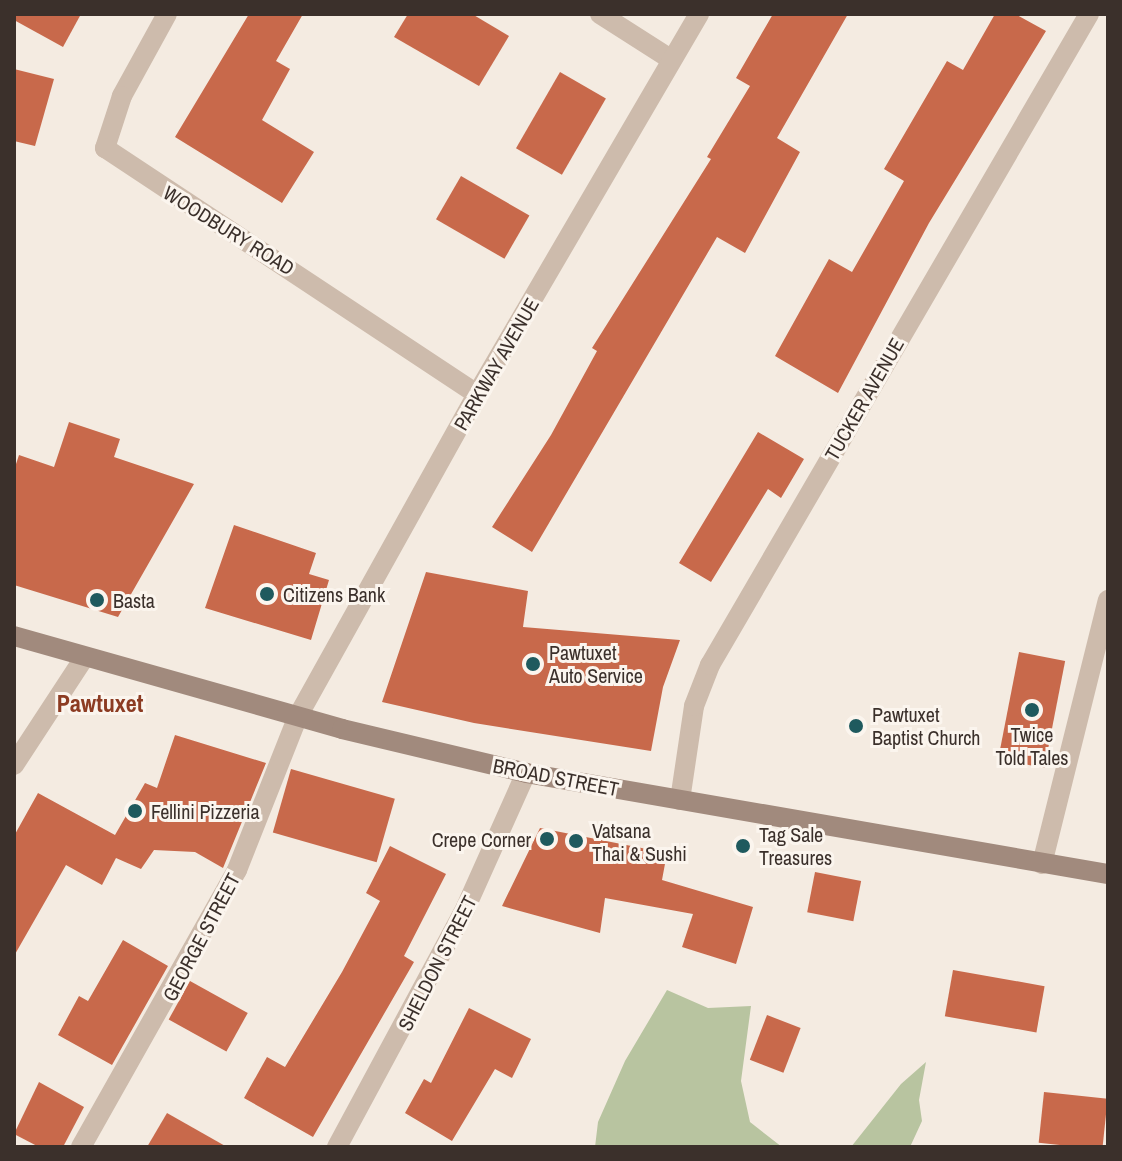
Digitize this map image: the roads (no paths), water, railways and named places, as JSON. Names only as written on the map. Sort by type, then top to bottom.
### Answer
[{"type":"main road","name":"BROAD STREET","points":[[14,636],[298,716],[526,773],[1108,874]]},
{"type":"street","name":"WOODBURY ROAD","points":[[167,14],[122,96],[105,148],[477,394]]},
{"type":"street","points":[[600,14],[672,60]]},
{"type":"street","name":"PARKWAY AVENUE","points":[[298,716],[477,394],[699,14]]},
{"type":"street","name":"TUCKER AVENUE","points":[[680,800],[694,706],[710,665],[1089,14]]},
{"type":"street","points":[[1042,864],[1108,600]]},
{"type":"street","points":[[14,765],[84,658]]},
{"type":"street","name":"GEORGE STREET","points":[[81,1147],[237,870],[270,798],[298,716]]},
{"type":"street","name":"SHELDON STREET","points":[[337,1147],[460,920],[526,773]]},
{"type":"place","name":"Citizens Bank","points":[[267,594]]},
{"type":"place","name":"Basta","points":[[97,600]]},
{"type":"place","name":"Pawtuxet Auto Service","points":[[533,664]]},
{"type":"place","name":"Twice Told Tales","points":[[1032,710]]},
{"type":"place","name":"Pawtuxet Baptist Church","points":[[856,726]]},
{"type":"place","name":"Fellini Pizzeria","points":[[135,811]]},
{"type":"place","name":"Crepe Corner","points":[[547,839]]},
{"type":"place","name":"Vatsana Thai & Sushi","points":[[576,841]]},
{"type":"place","name":"Tag Sale Treasures","points":[[743,846]]},
{"type":"district","name":"Pawtuxet","points":[[100,704]]}]
